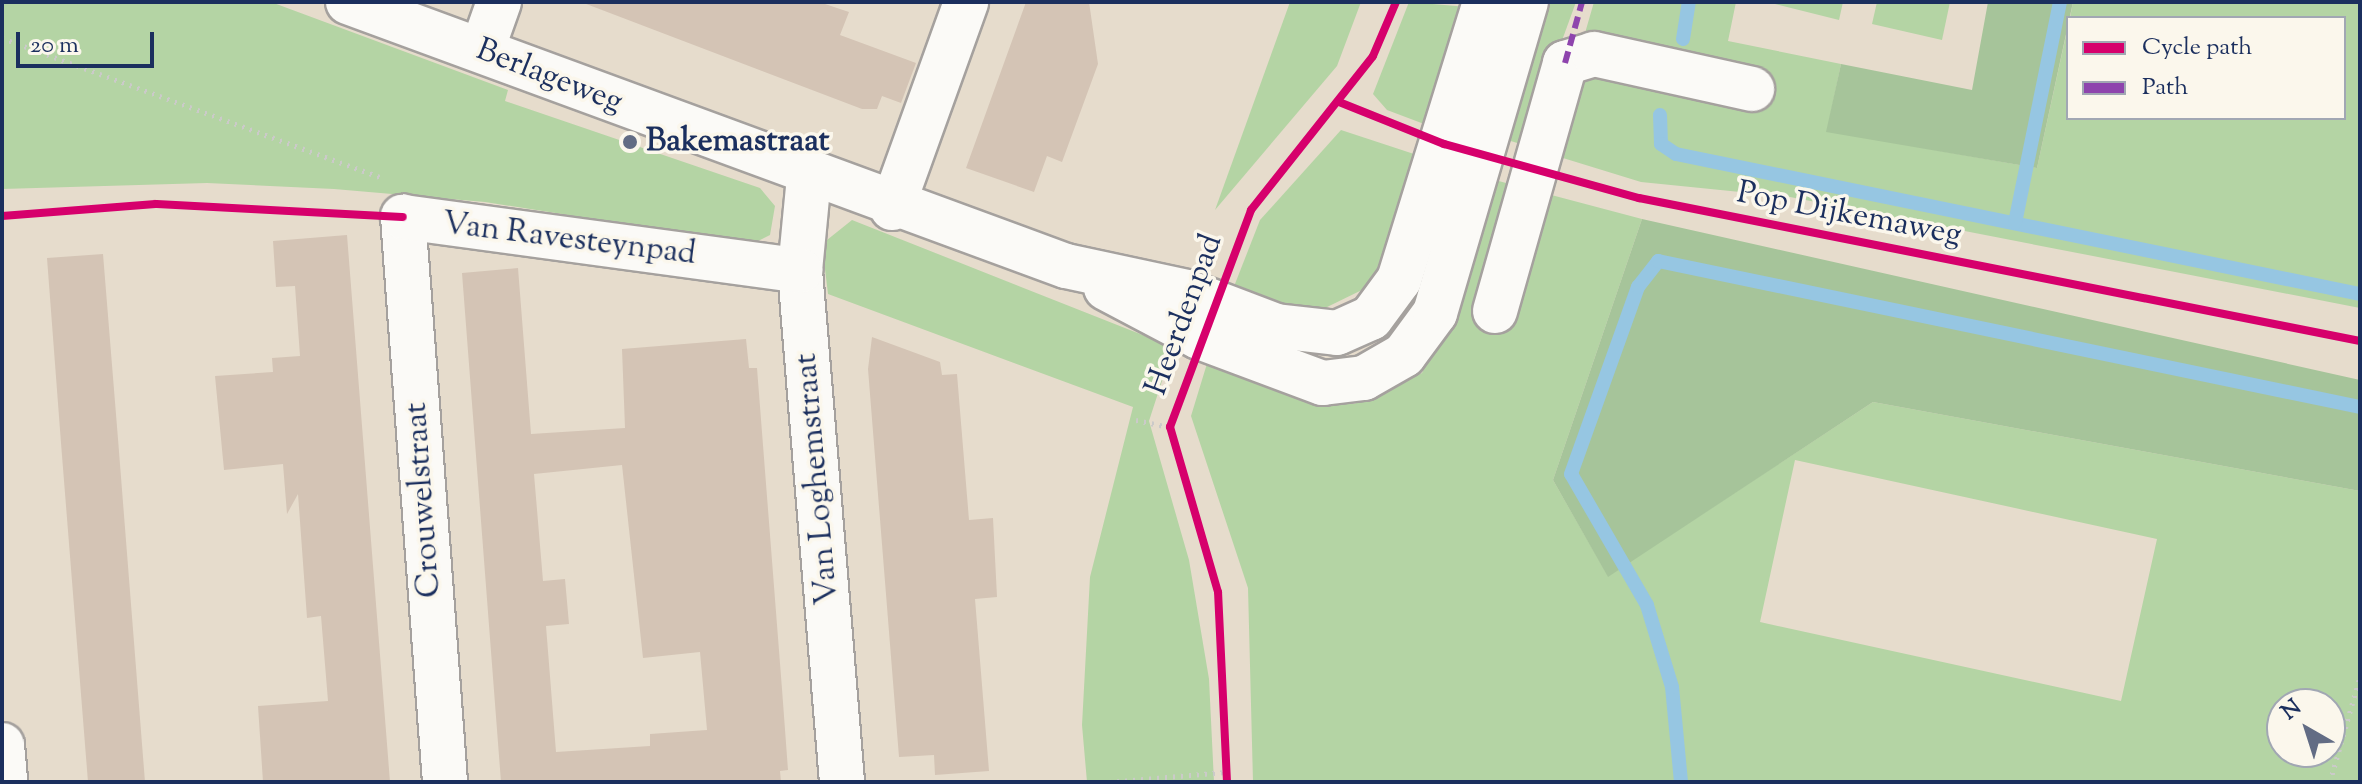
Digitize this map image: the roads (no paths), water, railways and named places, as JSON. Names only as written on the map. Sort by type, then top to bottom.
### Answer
[{"type":"street","name":"Berlageweg","points":[[348,2],[482,50],[892,208],[1066,266],[1187,292],[1302,332],[1337,333],[1371,318],[1399,280],[1485,2]]},
{"type":"street","points":[[482,50],[499,2]]},
{"type":"street","points":[[892,208],[966,2]]},
{"type":"street","name":"Berlageweg","points":[[1066,266],[1172,325],[1323,383],[1364,378],[1404,355],[1435,313],[1526,2]]},
{"type":"street","points":[[1495,311],[1565,63],[1594,54],[1752,89]]},
{"type":"street","name":"Van Loghemstraat","points":[[809,177],[800,271],[842,782]]},
{"type":"street","name":"Van Ravesteynpad","points":[[418,220],[800,271]]},
{"type":"street","name":"Crouwelstraat","points":[[418,220],[445,782]]},
{"type":"street","points":[[2,745],[5,782]]},
{"type":"waterway","points":[[1683,39],[1689,2]]},
{"type":"waterway","points":[[2015,223],[2060,2]]},
{"type":"waterway","points":[[1660,115],[1661,144],[1676,154],[2360,294]]},
{"type":"waterway","points":[[1681,782],[1672,687],[1647,605],[1571,474],[1638,287],[1658,261],[2360,407]]},
{"type":"place","name":"Bakemastraat","points":[[630,142]]}]
